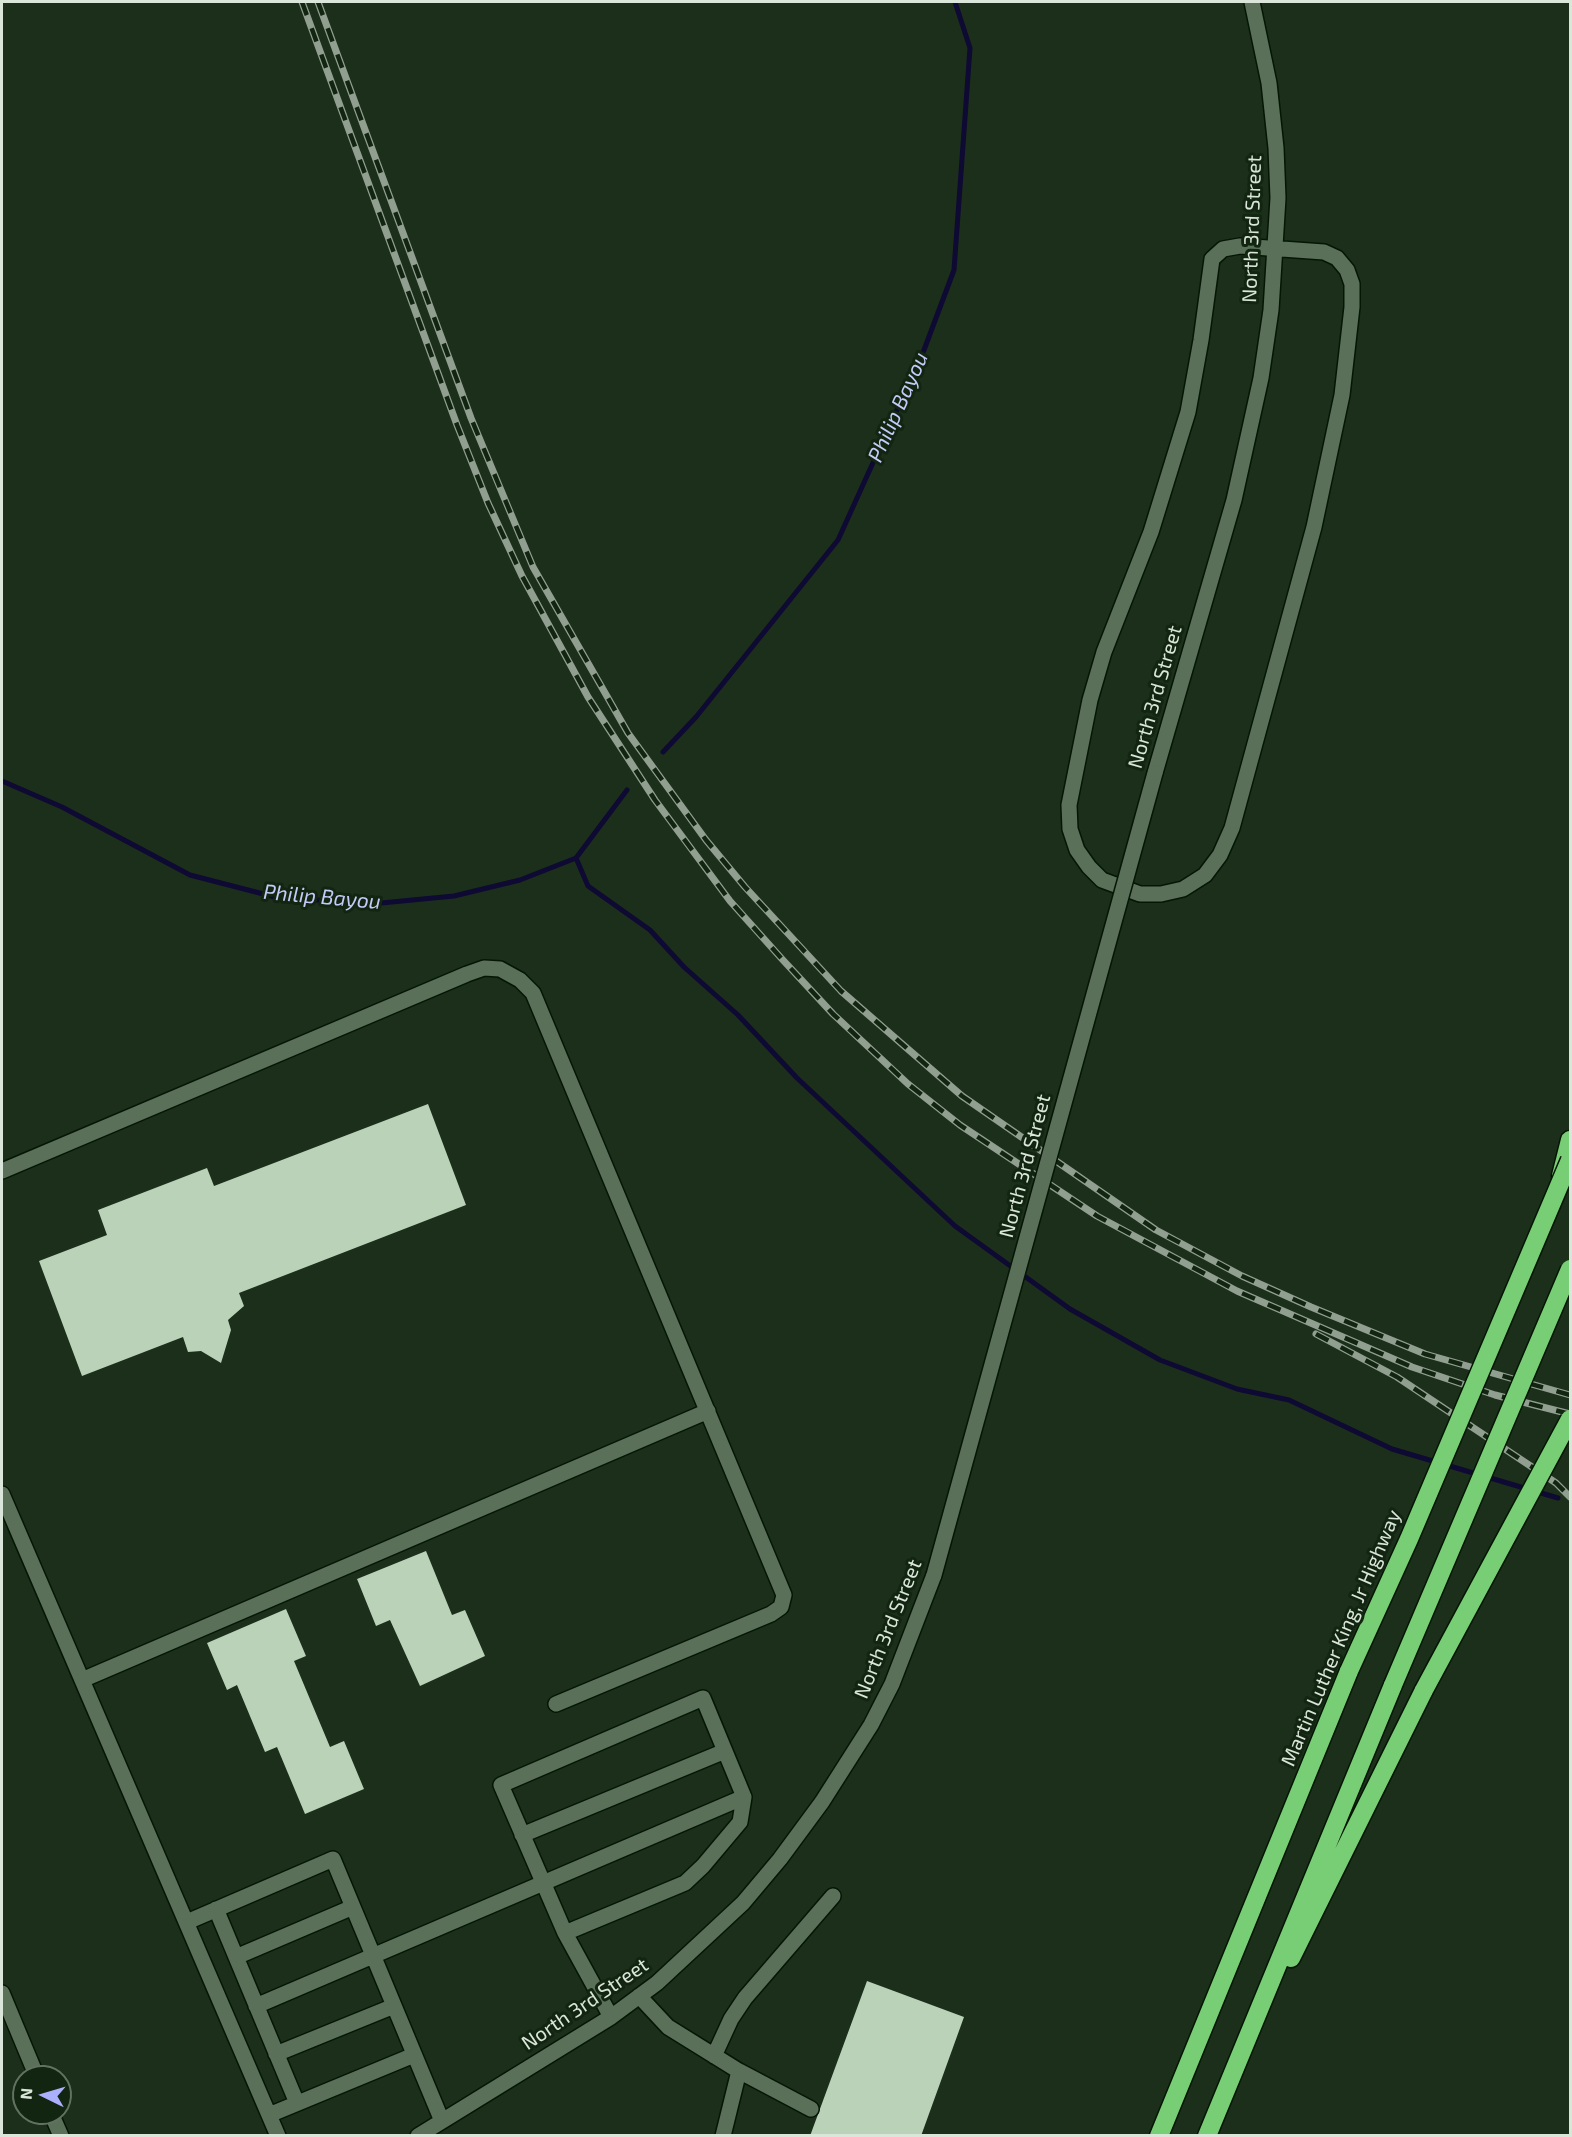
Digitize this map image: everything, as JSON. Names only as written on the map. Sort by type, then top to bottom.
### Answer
[{"type":"highway","points":[[1558,1188],[1570,1140]]},
{"type":"highway","name":"Martin Luther King, Jr Highway","points":[[1159,2136],[1349,1671],[1409,1539],[1570,1160]]},
{"type":"highway","points":[[1207,2136],[1393,1685],[1570,1269]]},
{"type":"highway","points":[[1231,2078],[1424,1690],[1570,1419]]},
{"type":"street","name":"North 3rd Street","points":[[418,2136],[611,2017],[700,1946],[742,1903],[780,1859],[822,1802],[871,1725],[892,1684],[934,1575],[1250,434],[1271,310],[1278,198],[1269,83],[1252,2]]},
{"type":"street","points":[[1240,246],[1276,248],[1324,252],[1337,258],[1347,270],[1352,284],[1342,395],[1330,460],[1232,828],[1220,855],[1205,875],[1183,889],[1161,894],[1140,894],[1102,880],[1077,850],[1070,829],[1069,805],[1073,777],[1090,700],[1104,652],[1151,532],[1188,412],[1202,340],[1212,259],[1223,249],[1240,246]]},
{"type":"street","points":[[2,1172],[467,974],[484,968],[500,969],[520,980],[533,993],[784,1596],[781,1607],[771,1614],[556,1704]]},
{"type":"street","points":[[82,1680],[708,1411]]},
{"type":"street","points":[[2,1494],[278,2136]]},
{"type":"street","points":[[565,1933],[685,1883],[703,1866],[740,1822],[744,1797],[703,1698],[501,1785],[565,1933],[611,2017]]},
{"type":"street","points":[[522,1835],[725,1751]]},
{"type":"street","points":[[256,2006],[744,1797]]},
{"type":"street","points":[[186,1922],[333,1859],[442,2121]]},
{"type":"street","points":[[714,2056],[731,2019],[746,1998],[833,1896]]},
{"type":"street","points":[[236,1958],[353,1907]]},
{"type":"street","points":[[216,1910],[297,2103]]},
{"type":"street","points":[[2,1993],[32,2065]]},
{"type":"street","points":[[639,1996],[668,2027],[739,2071],[811,2109]]},
{"type":"street","points":[[276,2054],[394,2006]]},
{"type":"street","points":[[269,2115],[414,2055]]},
{"type":"street","points":[[723,2136],[739,2071]]},
{"type":"building","points":[[428,1104],[466,1205],[239,1293],[244,1306],[228,1320],[231,1330],[221,1363],[201,1351],[188,1352],[183,1337],[82,1376],[39,1261],[107,1235],[98,1210],[207,1168],[214,1186]]},
{"type":"building","points":[[426,1551],[452,1615],[465,1610],[485,1656],[420,1686],[390,1620],[376,1626],[357,1579]]},
{"type":"building","points":[[286,1609],[306,1656],[294,1661],[330,1747],[344,1741],[364,1789],[305,1814],[277,1747],[265,1752],[237,1685],[227,1690],[207,1643]]},
{"type":"building","points":[[867,1981],[964,2017],[921,2136],[810,2136]]},
{"type":"waterway","name":"Philip Bayou","points":[[663,752],[696,717],[838,540],[924,350],[954,270],[970,48],[955,2]]},
{"type":"waterway","name":"Philip Bayou","points":[[2,781],[62,807],[190,875],[275,897],[371,904],[454,896],[520,880],[576,858],[627,790]]},
{"type":"waterway","points":[[576,858],[588,886],[650,930],[684,967],[738,1015],[797,1078],[955,1226],[1070,1309],[1160,1360],[1237,1389],[1289,1400],[1392,1449],[1558,1498]]},
{"type":"railway","points":[[302,2],[457,425],[488,503],[522,576],[588,697],[655,800],[730,901],[782,959],[833,1014],[908,1084],[960,1125],[1097,1216],[1237,1291],[1412,1367],[1495,1395],[1570,1414]]},
{"type":"railway","points":[[318,2],[471,418],[533,567],[628,733],[706,840],[745,887],[841,991],[962,1096],[1156,1230],[1242,1276],[1425,1354],[1570,1395]]},
{"type":"railway","points":[[1316,1334],[1397,1377],[1556,1483],[1570,1497]]}]
